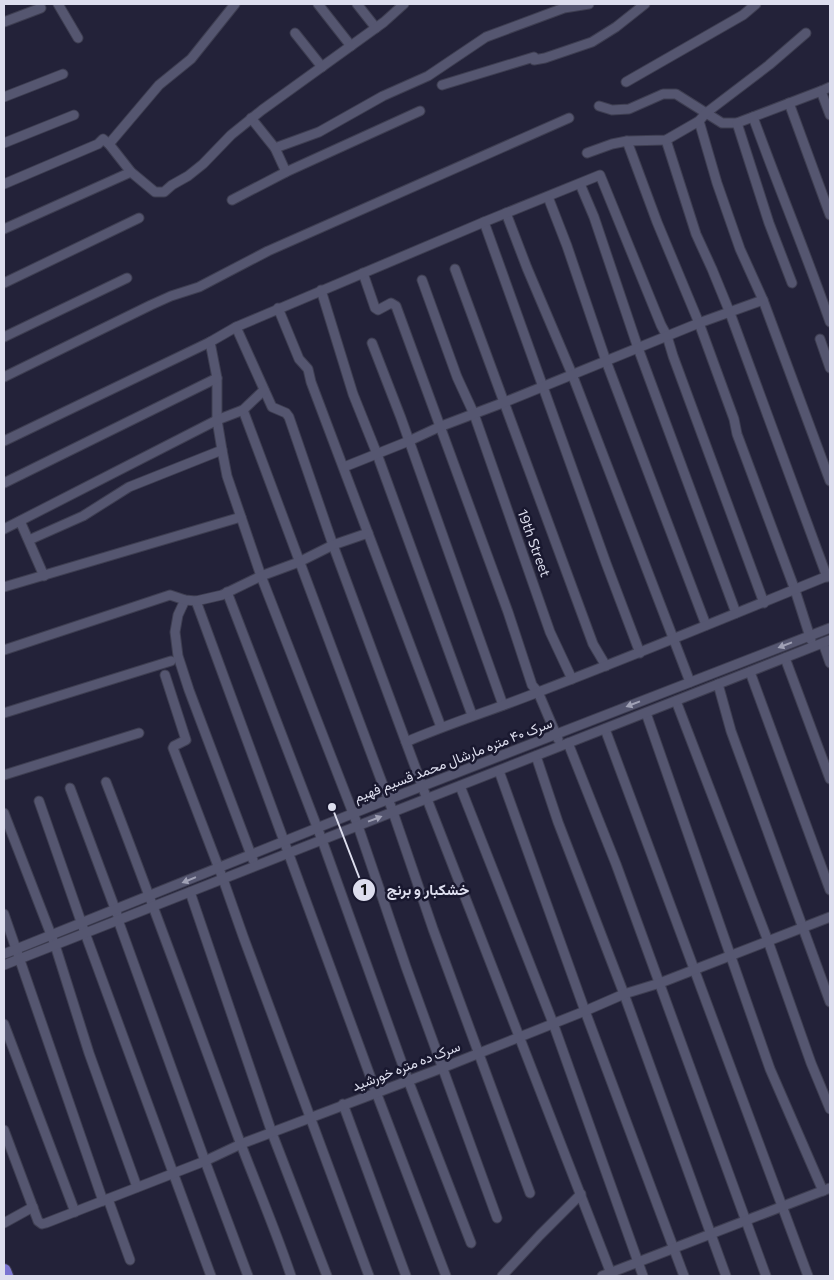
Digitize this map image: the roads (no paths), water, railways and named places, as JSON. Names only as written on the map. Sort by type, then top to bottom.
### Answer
[{"type":"highway","points":[[4,1271],[6,1276]]},
{"type":"street","points":[[58,4],[78,38]]},
{"type":"street","points":[[110,144],[159,85],[191,60],[235,4]]},
{"type":"street","points":[[318,4],[351,46]]},
{"type":"street","points":[[357,4],[376,28]]},
{"type":"street","points":[[275,148],[319,132],[383,96],[428,76],[486,37],[563,6],[589,4]]},
{"type":"street","points":[[442,85],[534,57],[534,60],[545,58],[592,42],[616,27],[645,4]]},
{"type":"street","points":[[626,82],[743,15],[756,4]]},
{"type":"street","points":[[4,184],[98,144],[103,139],[110,144],[131,172],[155,192],[164,192],[203,164],[231,135],[252,118],[376,28],[401,5]]},
{"type":"street","points":[[4,22],[41,8]]},
{"type":"street","points":[[295,33],[322,67]]},
{"type":"street","points":[[587,153],[627,141],[666,140],[698,121],[806,33]]},
{"type":"street","points":[[4,97],[63,74]]},
{"type":"street","points":[[599,106],[612,110],[629,109],[663,94],[676,94],[722,123],[737,123],[830,87]]},
{"type":"street","points":[[821,91],[830,115]]},
{"type":"street","points":[[788,103],[830,215]]},
{"type":"street","points":[[232,200],[286,172],[420,111]]},
{"type":"street","points":[[4,143],[74,115]]},
{"type":"street","points":[[753,117],[815,276],[830,322]]},
{"type":"street","points":[[252,118],[275,148],[286,172]]},
{"type":"street","points":[[4,377],[151,305],[199,286],[268,250],[568,118]]},
{"type":"street","points":[[698,121],[740,249],[763,300],[830,481]]},
{"type":"street","points":[[737,123],[769,223],[792,283]]},
{"type":"street","points":[[406,742],[472,715],[640,653],[829,576],[730,313],[696,234],[666,140]]},
{"type":"street","points":[[627,141],[657,222],[700,323],[734,419],[737,434],[795,590],[813,647]]},
{"type":"street","points":[[4,229],[131,172]]},
{"type":"street","points":[[4,441],[278,308],[600,175],[667,336],[679,374],[764,603]]},
{"type":"street","points":[[580,184],[594,217],[638,348],[736,613]]},
{"type":"street","points":[[548,197],[606,360],[706,625]]},
{"type":"street","points":[[506,213],[572,374],[690,682]]},
{"type":"street","points":[[4,283],[139,218]]},
{"type":"street","points":[[484,222],[602,553],[640,653]]},
{"type":"street","points":[[455,269],[593,644],[606,666]]},
{"type":"street","points":[[363,273],[375,308],[378,310],[391,303],[396,306],[439,426],[447,442],[532,686],[538,692],[556,735],[564,745],[616,864],[766,1276]]},
{"type":"street","points":[[4,337],[127,278]]},
{"type":"street","name":"19th Street","points":[[422,280],[457,377],[474,414],[550,632],[572,679]]},
{"type":"street","points":[[321,290],[353,394],[377,454],[472,715]]},
{"type":"street","points":[[344,467],[409,441],[439,426],[505,402],[606,360],[763,300]]},
{"type":"street","points":[[278,308],[299,359],[308,368],[441,727]]},
{"type":"street","points":[[236,327],[272,407],[286,413],[289,417],[333,545],[427,799],[582,1194],[608,1275],[637,1262],[827,1189],[770,1069],[646,712]]},
{"type":"street","points":[[820,339],[830,368]]},
{"type":"street","points":[[210,342],[217,378],[217,420],[222,450],[227,476],[240,518],[358,826],[442,1068],[497,1218]]},
{"type":"street","points":[[372,343],[503,704]]},
{"type":"street","points":[[4,483],[217,378]]},
{"type":"street","points":[[4,529],[217,420],[243,410],[264,390]]},
{"type":"street","points":[[243,410],[389,800],[530,1193]]},
{"type":"street","points":[[29,540],[83,516],[129,487],[222,450]]},
{"type":"street","points":[[4,588],[240,518]]},
{"type":"street","points":[[20,521],[44,576]]},
{"type":"street","points":[[4,650],[170,595],[196,601],[222,595],[261,576],[299,562],[333,545],[368,533]]},
{"type":"street","points":[[227,592],[318,828],[408,1080],[471,1243]]},
{"type":"street","points":[[185,600],[178,615],[175,632],[178,656],[255,866]]},
{"type":"street","points":[[196,601],[376,1092],[446,1276]]},
{"type":"street","name":"سرک ۴۰ متره مارشال محمد قسیم فهیم","points":[[4,954],[353,814],[830,628]]},
{"type":"street","points":[[827,642],[830,664]]},
{"type":"street","name":"سرک ۴۰ متره مارشال محمد قسیم فهیم","points":[[4,965],[827,642]]},
{"type":"street","points":[[786,658],[830,779]]},
{"type":"street","points":[[4,713],[171,661]]},
{"type":"street","points":[[750,672],[830,890]]},
{"type":"street","points":[[165,676],[186,740],[173,748],[369,1276]]},
{"type":"street","points":[[718,684],[731,731],[830,1002]]},
{"type":"street","points":[[676,701],[768,941],[811,1063],[830,1109]]},
{"type":"street","points":[[604,729],[808,1276]]},
{"type":"street","points":[[4,775],[139,733]]},
{"type":"street","points":[[536,756],[558,822],[624,994],[726,1276]]},
{"type":"street","points":[[499,771],[585,1011],[684,1276]]},
{"type":"street","points":[[106,782],[150,895],[291,1276]]},
{"type":"street","points":[[460,786],[553,1023],[643,1276]]},
{"type":"street","points":[[70,788],[248,1276]]},
{"type":"street","points":[[39,801],[81,923],[211,1276]]},
{"type":"street","points":[[4,813],[51,935],[88,1053],[137,1187]]},
{"type":"street","points":[[190,892],[272,1133],[328,1276]]},
{"type":"street","points":[[4,914],[106,1200],[130,1260]]},
{"type":"street","name":"سرک ده متره خورشید","points":[[33,1207],[38,1221],[42,1224],[75,1212],[205,1161],[241,1144],[309,1117],[442,1068],[624,994],[660,983],[830,917]]},
{"type":"street","points":[[4,1024],[75,1212]]},
{"type":"street","points":[[343,1104],[406,1276]]},
{"type":"street","points":[[4,1130],[33,1207],[4,1223]]},
{"type":"street","points":[[502,1276],[582,1194]]},
{"type":"place","name":"خشکبار و برنج","points":[[332,807]]}]
